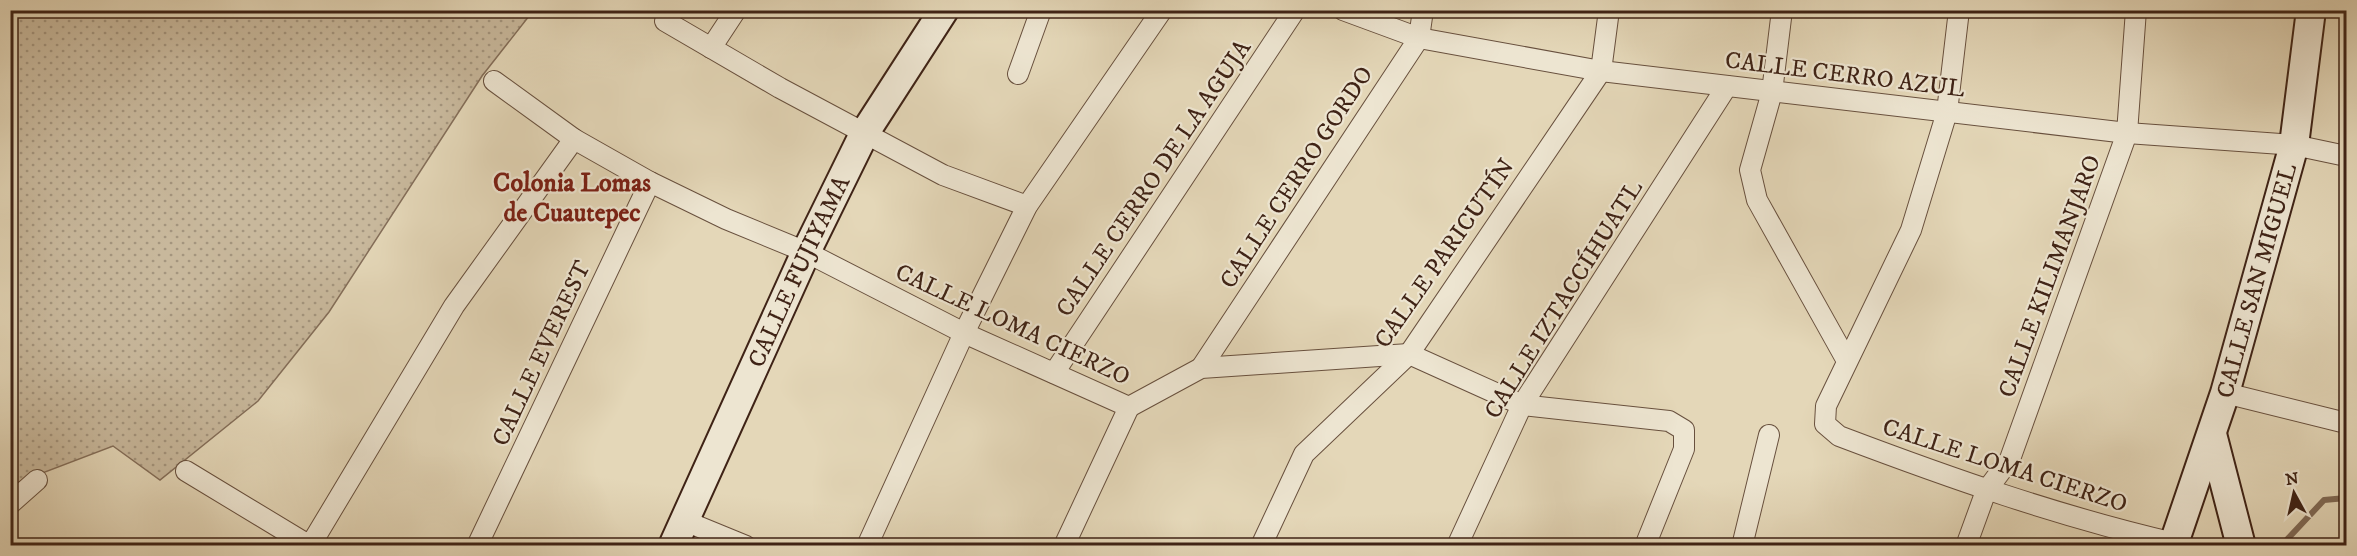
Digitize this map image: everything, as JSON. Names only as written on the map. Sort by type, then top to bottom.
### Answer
[{"type":"street","points":[[711,48],[736,10]]},
{"type":"street","name":"CALLE FUJIYAMA","points":[[679,533],[806,252],[864,134],[944,10]]},
{"type":"street","points":[[1018,74],[1041,10]]},
{"type":"street","points":[[867,546],[964,333],[1026,206],[1162,10]]},
{"type":"street","name":"CALLE CERRO DE LA AGUJA","points":[[1054,373],[1295,10]]},
{"type":"street","name":"CALLE CERRO AZUL","points":[[1343,10],[1419,38],[1601,71],[2127,133],[2294,144],[2346,156]]},
{"type":"street","name":"CALLE CERRO GORDO","points":[[1201,368],[1419,38],[1424,10]]},
{"type":"street","points":[[1601,71],[1610,10]]},
{"type":"street","points":[[1782,10],[1772,92],[1750,170],[1757,200],[1847,361]]},
{"type":"street","points":[[1847,361],[1911,230],[1947,112],[1959,10]]},
{"type":"street","name":"CALLE KILIMANJARO","points":[[1966,546],[1986,491],[2010,459],[2127,133],[2136,10]]},
{"type":"street","name":"CALLE SAN MIGUEL","points":[[2173,544],[2225,393],[2294,144],[2311,10]]},
{"type":"street","points":[[665,21],[864,134],[943,175],[1026,206]]},
{"type":"street","name":"CALLE PARICUTÍN","points":[[1262,546],[1304,454],[1409,354],[1601,71]]},
{"type":"street","name":"CALLE LOMA CIERZO","points":[[494,81],[574,139],[650,182],[726,219],[806,252],[964,333],[1129,407],[1201,368],[1409,354],[1522,405],[1669,421],[1684,430],[1684,449],[1645,546]]},
{"type":"street","name":"CALLE IZTACCÍHUATL","points":[[1457,546],[1522,405],[1727,86]]},
{"type":"street","points":[[186,471],[309,546],[454,306],[574,139]]},
{"type":"street","name":"CALLE EVEREST","points":[[477,546],[650,182]]},
{"type":"street","name":"CALLE LOMA CIERZO","points":[[1847,361],[1826,406],[1825,424],[1839,436],[1986,491],[2091,523],[2173,544]]},
{"type":"street","points":[[2225,393],[2346,423]]},
{"type":"street","points":[[1064,546],[1129,407]]},
{"type":"street","points":[[2212,434],[2241,546]]},
{"type":"street","points":[[1742,546],[1769,435]]},
{"type":"street","points":[[10,504],[37,480]]},
{"type":"street","points":[[679,533],[746,546]]},
{"type":"shaded area","points":[[11,11],[533,11],[482,76],[329,312],[258,401],[160,480],[113,446],[11,485]]},
{"type":"waterway","points":[[2281,546],[2324,500],[2346,498]]},
{"type":"district","name":"Colonia Lomas de Cuautepec","points":[[572,197]]}]
